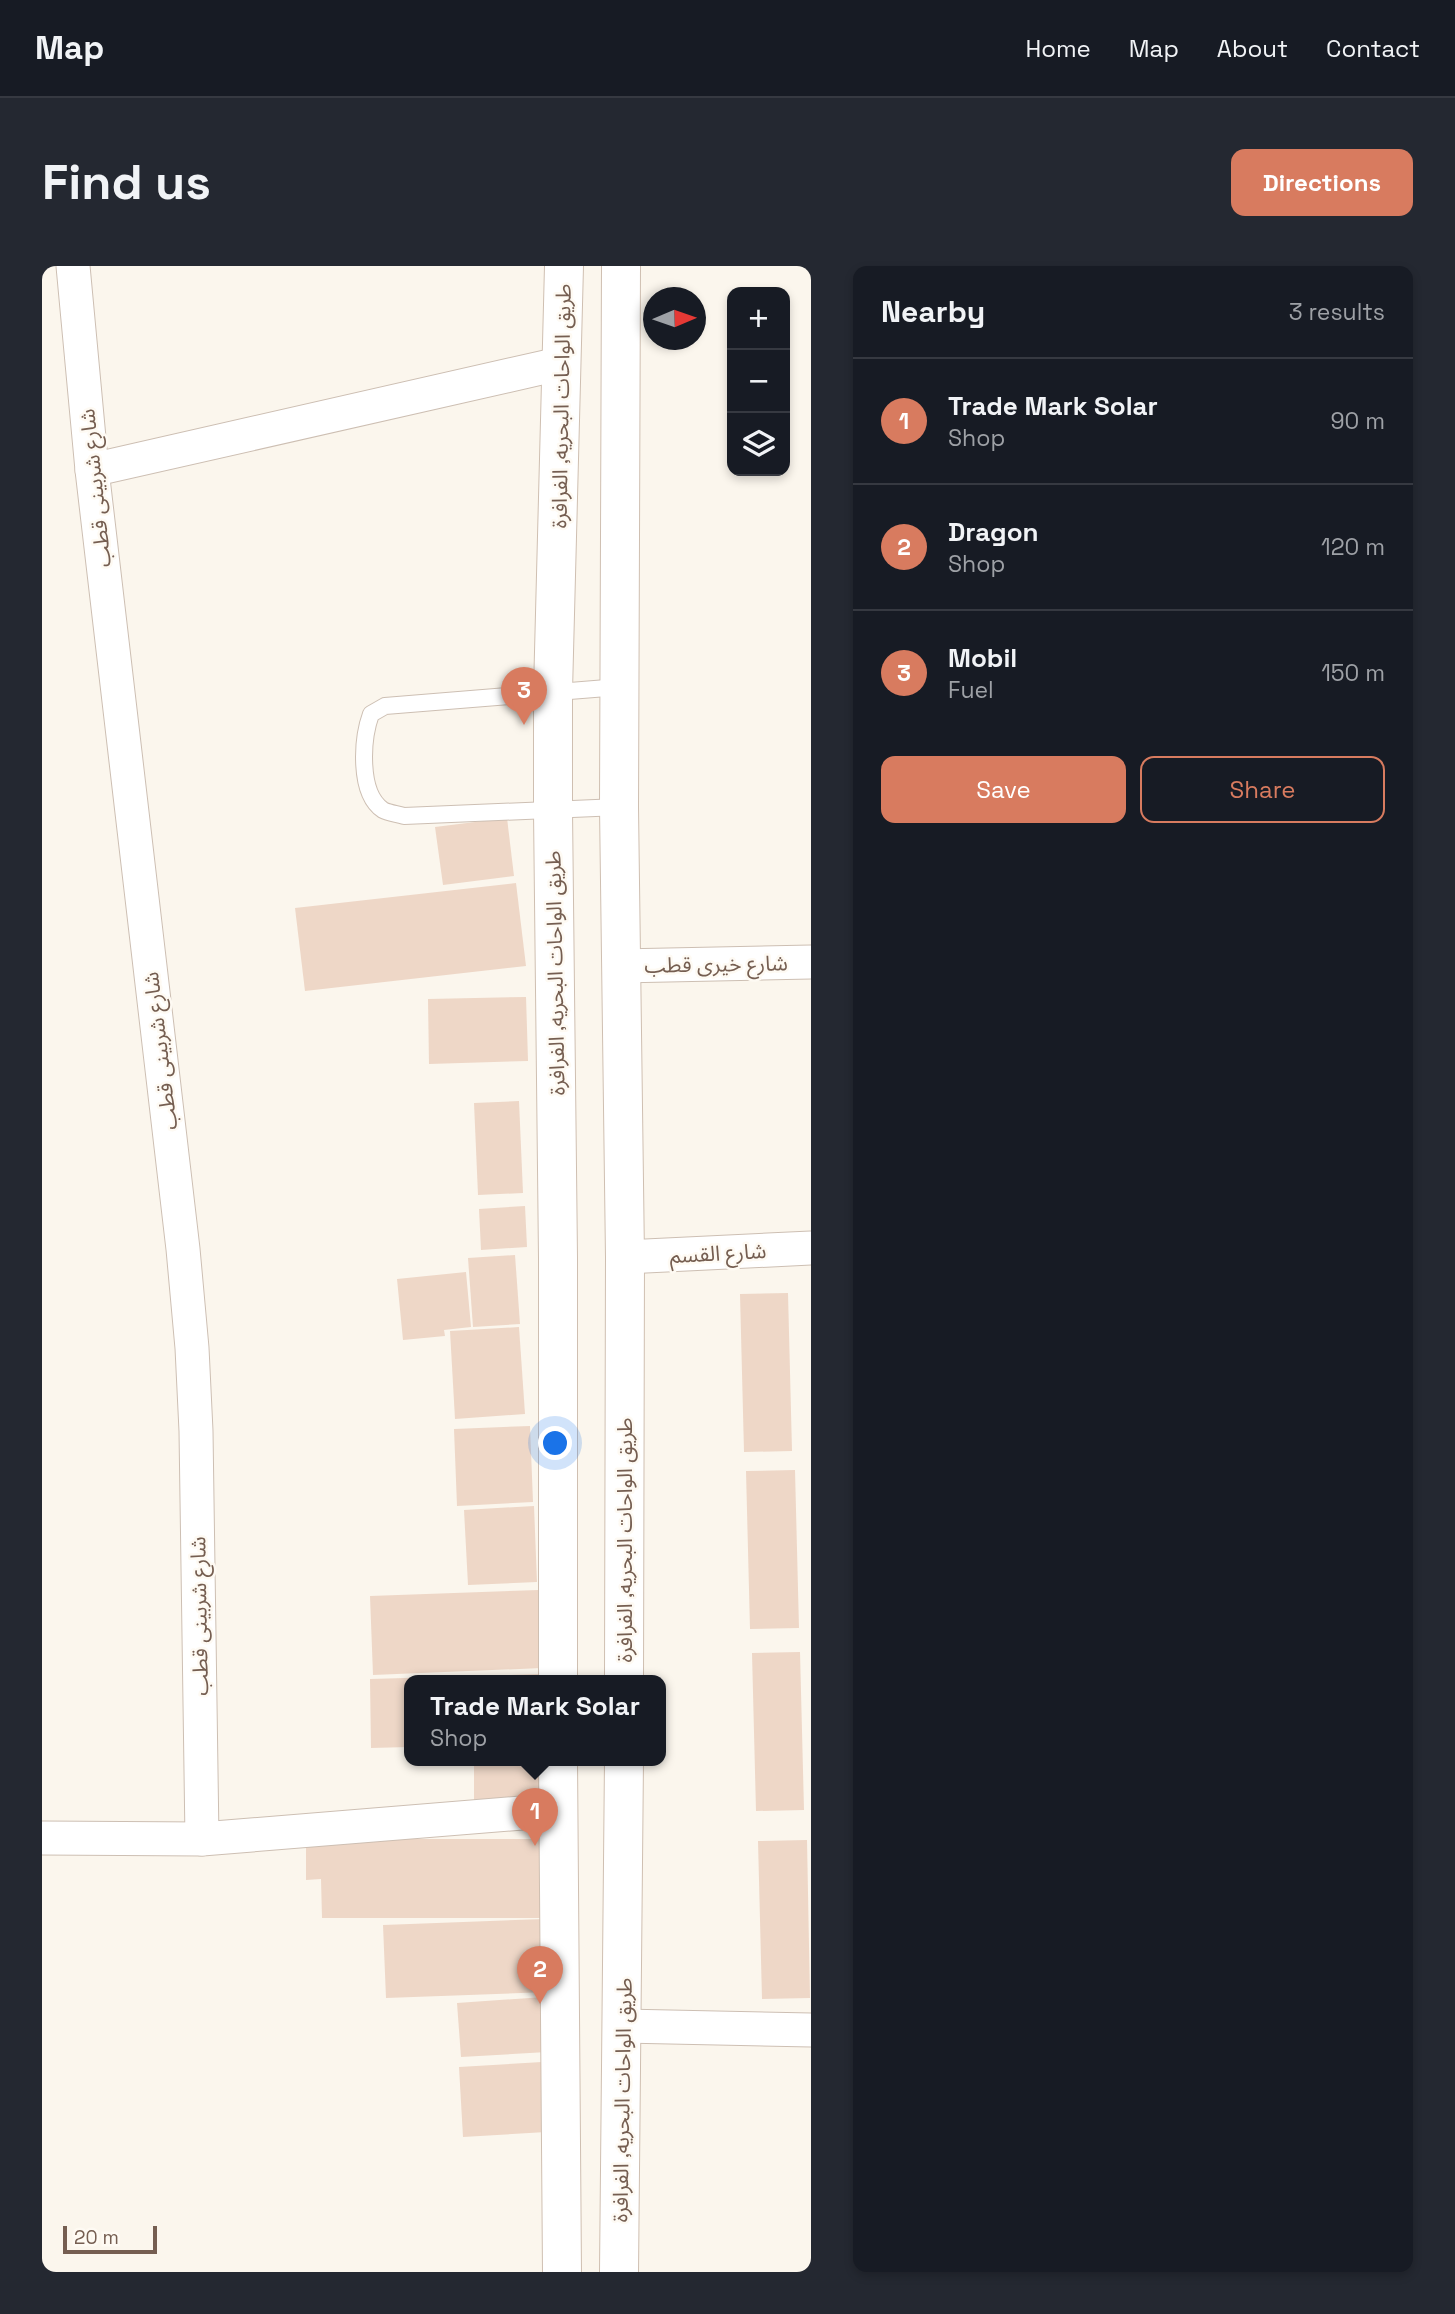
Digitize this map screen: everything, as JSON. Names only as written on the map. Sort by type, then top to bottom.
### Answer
[{"type":"main road","name":"طريق الواحات البحريه, الفرافرة","points":[[558,1675],[558,1258],[553,691],[564,266]]},
{"type":"main road","name":"طريق الواحات البحريه, الفرافرة","points":[[621,266],[619,807],[625,1257],[624,1675]]},
{"type":"main road","points":[[558,1766],[562,2272]]},
{"type":"main road","name":"طريق الواحات البحريه, الفرافرة","points":[[619,2272],[624,1766]]},
{"type":"street","name":"شارع شربينى قطب","points":[[73,266],[92,470],[183,1249],[192,1348],[196,1431],[202,1839]]},
{"type":"street","points":[[92,470],[563,363]]},
{"type":"street","name":"شارع خيرى قطب","points":[[620,966],[811,962]]},
{"type":"street","name":"شارع القسم","points":[[625,1257],[811,1248]]},
{"type":"street","points":[[42,1838],[202,1839],[558,1810]]},
{"type":"street","points":[[623,2026],[811,2030]]},
{"type":"lane","points":[[619,687],[385,706],[371,714],[366,728],[365,750],[366,781],[371,797],[383,810],[404,816],[619,807]]},
{"type":"building","points":[[507,818],[514,876],[443,885],[435,827]]},
{"type":"building","points":[[516,883],[526,966],[305,991],[295,908]]},
{"type":"building","points":[[526,997],[528,1061],[429,1064],[428,999]]},
{"type":"building","points":[[519,1101],[523,1193],[478,1195],[474,1103]]},
{"type":"building","points":[[525,1206],[527,1247],[481,1250],[479,1209]]},
{"type":"building","points":[[515,1255],[520,1324],[473,1327],[468,1258]]},
{"type":"building","points":[[466,1272],[471,1327],[444,1330],[445,1336],[403,1340],[397,1279]]},
{"type":"building","points":[[788,1293],[792,1451],[744,1452],[740,1294]]},
{"type":"building","points":[[519,1327],[525,1414],[455,1419],[450,1331]]},
{"type":"building","points":[[530,1426],[533,1502],[457,1506],[454,1429]]},
{"type":"building","points":[[795,1470],[799,1628],[750,1629],[746,1471]]},
{"type":"building","points":[[534,1506],[537,1582],[468,1585],[464,1510]]},
{"type":"building","points":[[539,1590],[542,1668],[373,1675],[370,1596]]},
{"type":"building","points":[[800,1652],[804,1810],[756,1811],[752,1653]]},
{"type":"building","points":[[404,1678],[404,1747],[371,1748],[370,1679]]},
{"type":"building","points":[[474,1766],[544,1766],[544,1801],[474,1801]]},
{"type":"building","points":[[306,1839],[545,1839],[545,1918],[322,1918],[321,1879],[306,1880]]},
{"type":"building","points":[[807,1840],[810,1998],[762,1999],[758,1841]]},
{"type":"building","points":[[545,1919],[547,1992],[386,1998],[383,1925]]},
{"type":"building","points":[[544,1997],[547,2052],[461,2057],[457,2003]]},
{"type":"building","points":[[542,2062],[546,2132],[463,2137],[459,2067]]},
{"type":"place","name":"Mobil","points":[[524,725]]},
{"type":"place","name":"Trade Mark Solar","points":[[535,1846]]},
{"type":"place","name":"Dragon","points":[[540,2004]]}]
